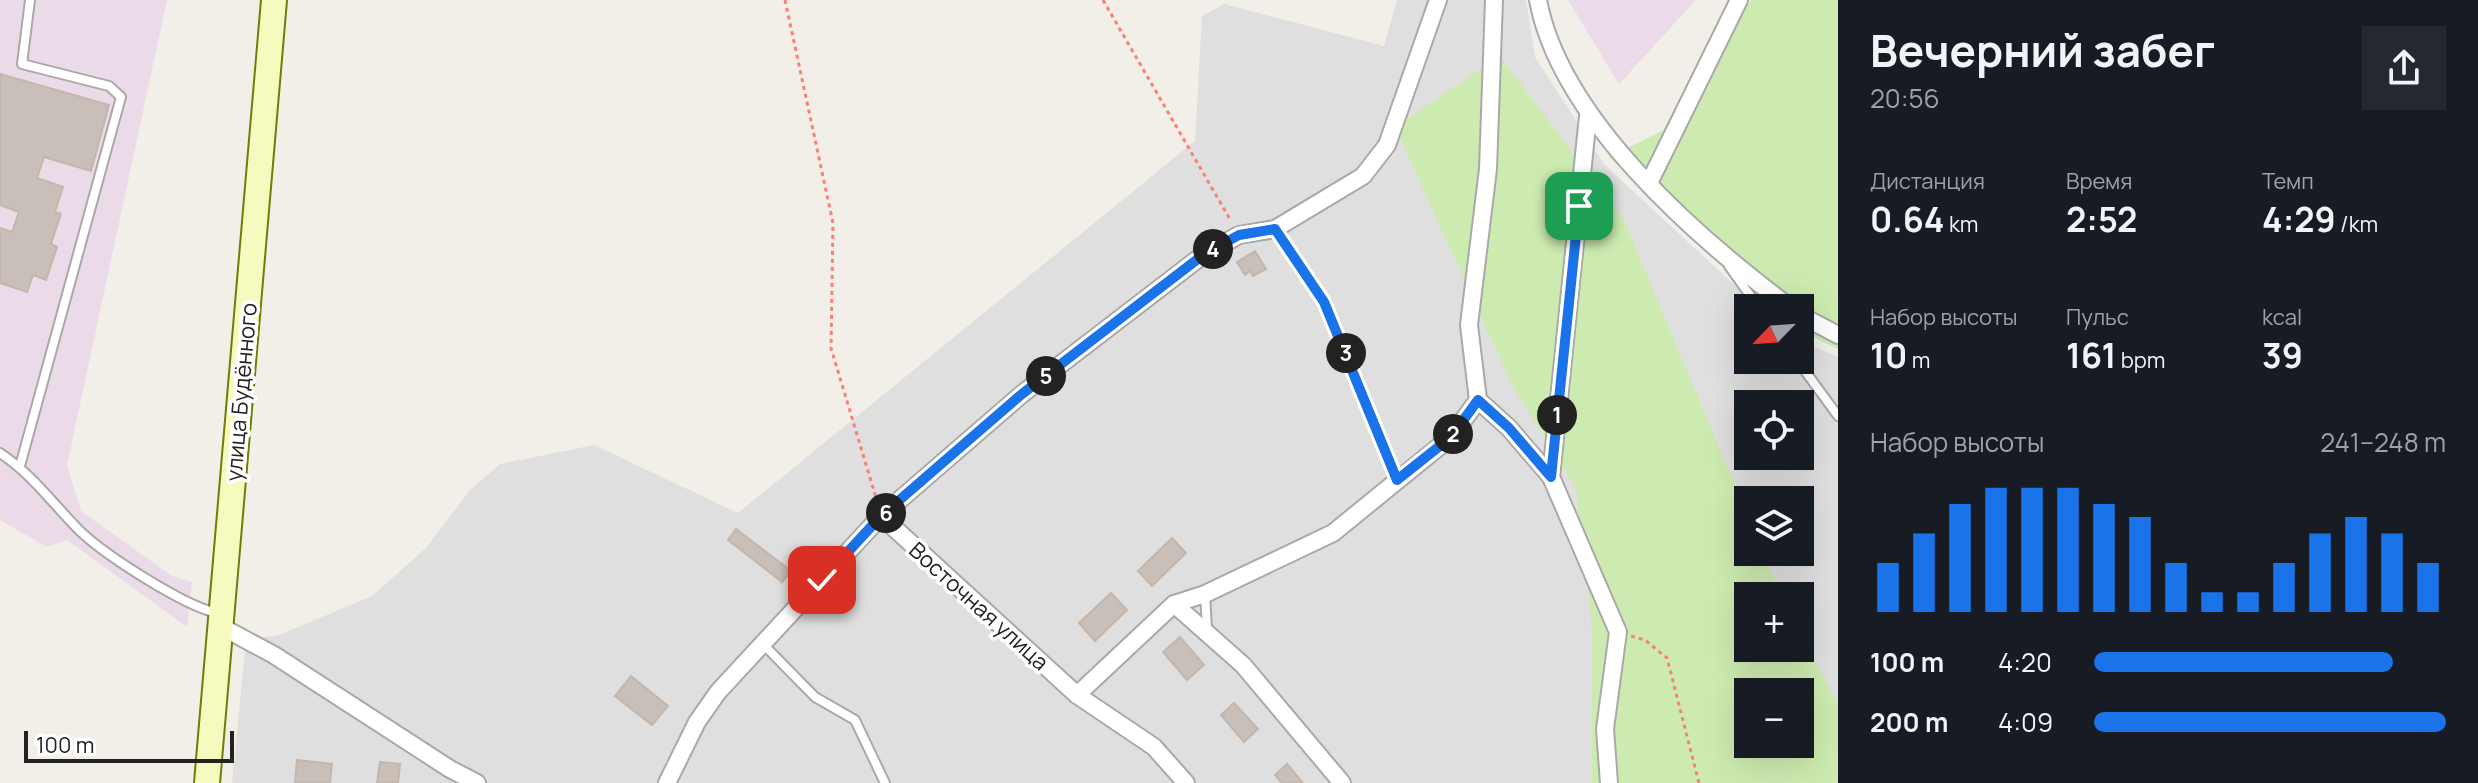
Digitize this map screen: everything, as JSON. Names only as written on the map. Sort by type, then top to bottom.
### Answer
[{"type":"main road","name":"улица Будённого","points":[[207,783],[274,0]]},
{"type":"street","points":[[667,783],[697,722],[763,644],[881,516],[1022,394],[1203,255],[1239,235],[1275,229],[1363,176],[1387,145],[1438,0]]},
{"type":"street","points":[[1494,0],[1488,169],[1469,325],[1478,400],[1509,428],[1551,477],[1618,632],[1605,729],[1609,783]]},
{"type":"street","points":[[1538,0],[1542,25],[1588,116],[1723,258],[1772,294]]},
{"type":"street","points":[[1649,183],[1739,0]]},
{"type":"street","points":[[1551,477],[1588,116]]},
{"type":"street","points":[[1814,322],[1838,335]]},
{"type":"street","points":[[1077,695],[1174,604],[1205,594],[1333,533],[1451,437],[1478,400]]},
{"type":"street","name":"Восточная улица","points":[[881,516],[1077,695],[1154,747],[1186,783]]},
{"type":"street","points":[[1174,604],[1243,665],[1342,783]]},
{"type":"street","points":[[222,621],[450,769],[477,783]]},
{"type":"lane","points":[[20,466],[121,97],[109,86],[22,64],[30,0]]},
{"type":"lane","points":[[1275,229],[1324,302],[1397,480]]},
{"type":"lane","points":[[1723,258],[1749,294]]},
{"type":"lane","points":[[1807,374],[1838,416]]},
{"type":"lane","points":[[0,453],[20,466],[82,533],[182,602],[222,621]]},
{"type":"lane","points":[[1205,594],[1203,617],[1208,634]]},
{"type":"lane","points":[[763,644],[815,697],[855,720],[885,783]]},
{"type":"path","points":[[785,0],[833,223],[831,348],[881,516]]},
{"type":"path","points":[[1103,0],[1239,235]]},
{"type":"path","points":[[1618,632],[1645,640],[1667,658],[1699,783]]},
{"type":"shaded area","points":[[0,0],[167,0],[67,465],[81,511],[172,576],[192,582],[187,627],[67,540],[47,547],[0,520]]},
{"type":"shaded area","points":[[1397,0],[1526,0],[1535,57],[1604,164],[1744,294],[1734,294],[1734,374],[1814,374],[1814,346],[1838,357],[1838,783],[232,783],[246,640],[279,635],[372,596],[426,548],[470,490],[500,464],[594,445],[738,513],[1195,141],[1202,16],[1224,4],[1384,46]]},
{"type":"shaded area","points":[[1568,0],[1696,0],[1619,84]]},
{"type":"green space","points":[[1751,0],[1838,0],[1838,349],[1814,338],[1814,294],[1756,294],[1609,157],[1678,123]]},
{"type":"green space","points":[[1500,56],[1625,222],[1735,486],[1734,566],[1769,566],[1775,582],[1734,582],[1734,662],[1814,662],[1814,659],[1838,704],[1838,783],[1592,783],[1591,616],[1576,488],[1512,385],[1395,127]]},
{"type":"building","points":[[0,74],[109,105],[91,171],[44,157],[37,178],[63,187],[55,212],[61,214],[51,244],[57,247],[46,280],[33,275],[27,292],[0,283],[0,228],[12,232],[19,212],[0,205]]},
{"type":"building","points":[[1255,251],[1266,269],[1253,276],[1250,271],[1245,275],[1237,262]]},
{"type":"building","points":[[736,529],[791,571],[782,582],[728,540]]},
{"type":"building","points":[[1172,538],[1186,553],[1152,586],[1138,571]]},
{"type":"building","points":[[1111,593],[1127,610],[1095,641],[1079,623]]},
{"type":"building","points":[[1180,637],[1204,665],[1187,680],[1163,652]]},
{"type":"building","points":[[631,676],[668,706],[652,725],[615,696]]},
{"type":"building","points":[[1234,703],[1258,729],[1244,742],[1221,715]]},
{"type":"building","points":[[297,760],[332,764],[330,783],[295,783]]},
{"type":"building","points":[[380,762],[400,764],[398,783],[377,783]]},
{"type":"building","points":[[1287,764],[1303,783],[1282,783],[1275,775]]},
{"type":"route","points":[[822,580],[881,516],[1022,394],[1203,255],[1239,235],[1275,229],[1304,266],[1324,302],[1397,480],[1451,437],[1478,400],[1509,428],[1551,477],[1579,206]]}]
